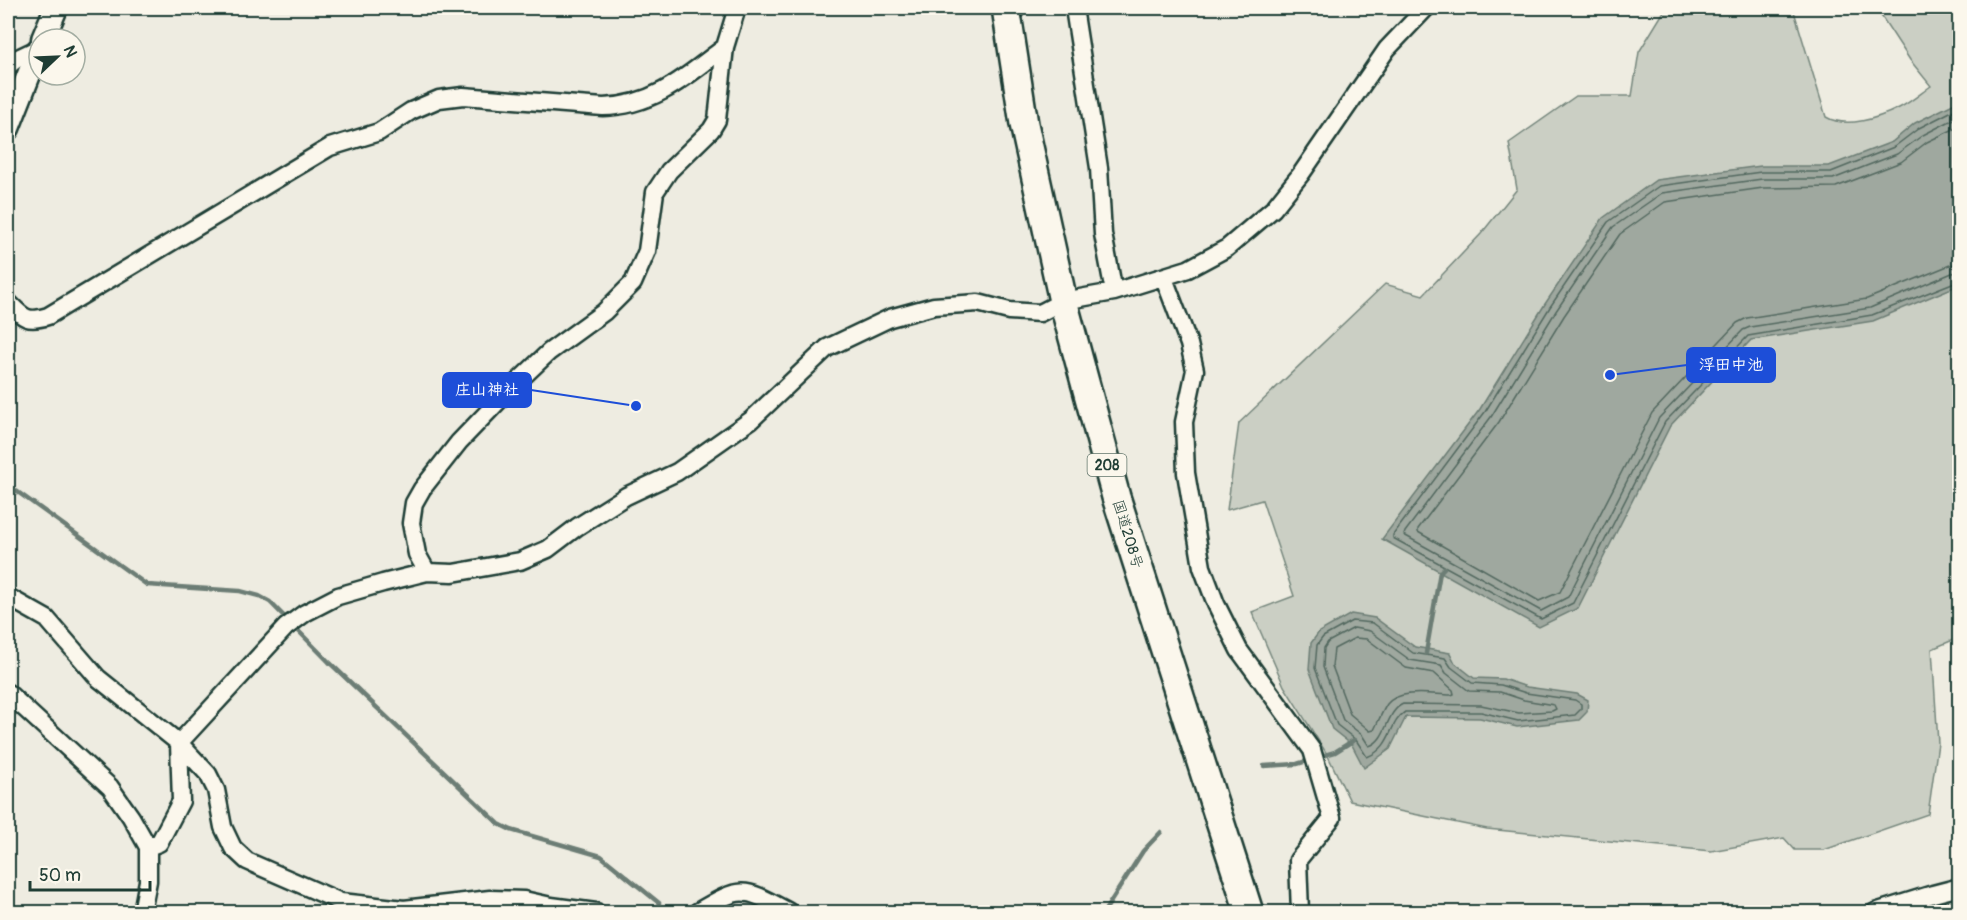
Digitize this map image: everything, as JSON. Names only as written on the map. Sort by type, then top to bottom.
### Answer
[{"type":"highway","name":"国道208号","points":[[1006,8],[1024,124],[1063,301],[1116,497],[1249,912]]},
{"type":"main road","points":[[48,27],[56,8]]},
{"type":"main road","points":[[8,128],[27,80]]},
{"type":"street","points":[[427,572],[417,554],[411,523],[414,503],[459,442],[511,388],[549,352],[604,312],[633,283],[647,251],[656,192],[669,171],[711,130],[717,120],[724,47],[736,8]]},
{"type":"street","points":[[1074,8],[1099,168],[1104,244],[1114,292]]},
{"type":"street","points":[[147,847],[159,843],[181,801],[179,743],[292,622],[338,596],[427,572],[453,573],[520,561],[548,549],[577,527],[626,496],[677,472],[751,420],[827,348],[890,318],[934,306],[978,303],[1009,311],[1041,313],[1063,301],[1114,292],[1164,278],[1188,269],[1227,248],[1273,209],[1301,174],[1387,49],[1426,8]]},
{"type":"street","points":[[8,302],[22,317],[34,321],[48,316],[330,147],[379,132],[411,111],[440,99],[463,96],[622,107],[649,99],[679,82],[724,47]]},
{"type":"street","points":[[8,66],[27,54]]},
{"type":"street","points":[[1164,278],[1189,344],[1196,370],[1184,422],[1186,472],[1202,567],[1216,604],[1239,650],[1312,750],[1332,818],[1298,860],[1300,912]]},
{"type":"street","points":[[8,597],[47,619],[98,678],[179,743],[208,774],[216,790],[223,827],[232,848],[248,861],[341,902],[404,909],[490,899],[524,900],[551,909],[596,912]]},
{"type":"street","points":[[8,693],[110,787],[132,817],[147,847],[148,881],[142,912]]},
{"type":"street","points":[[1875,912],[1959,887]]},
{"type":"street","points":[[697,912],[728,894],[744,892],[758,895],[789,912]]},
{"type":"shaded area","points":[[1666,8],[1793,8],[1826,117],[1843,122],[1853,122],[1891,112],[1931,86],[1910,60],[1876,8],[1959,8],[1960,637],[1932,649],[1938,743],[1928,814],[1824,850],[1795,850],[1784,838],[1711,851],[1487,829],[1350,801],[1327,754],[1284,686],[1252,612],[1294,596],[1262,500],[1227,510],[1239,423],[1385,284],[1423,295],[1481,234],[1517,189],[1509,143],[1576,96],[1632,96],[1639,52]]},
{"type":"water","points":[[1959,101],[1959,285],[1873,321],[1751,340],[1670,426],[1578,608],[1539,627],[1382,539],[1480,409],[1545,304],[1603,218],[1656,180],[1761,166],[1829,166],[1892,142],[1915,123]]},
{"type":"water","points":[[1351,614],[1375,618],[1415,647],[1450,653],[1455,663],[1474,678],[1503,679],[1527,687],[1577,694],[1588,700],[1587,712],[1579,720],[1517,727],[1480,718],[1406,717],[1390,749],[1364,768],[1352,745],[1332,729],[1309,669],[1311,643],[1319,632]]},
{"type":"waterway","points":[[8,485],[147,585],[240,591],[259,596],[270,602],[329,662],[499,824],[511,830],[601,856],[659,903]]},
{"type":"waterway","points":[[1426,653],[1440,572],[1444,568]]},
{"type":"waterway","points":[[1318,757],[1335,752],[1354,740]]},
{"type":"waterway","points":[[1264,766],[1297,764],[1310,760]]},
{"type":"waterway","points":[[1104,912],[1143,851],[1161,832]]},
{"type":"place","name":"浮田中池","points":[[1610,375]]},
{"type":"place","name":"庄山神社","points":[[636,406]]}]
